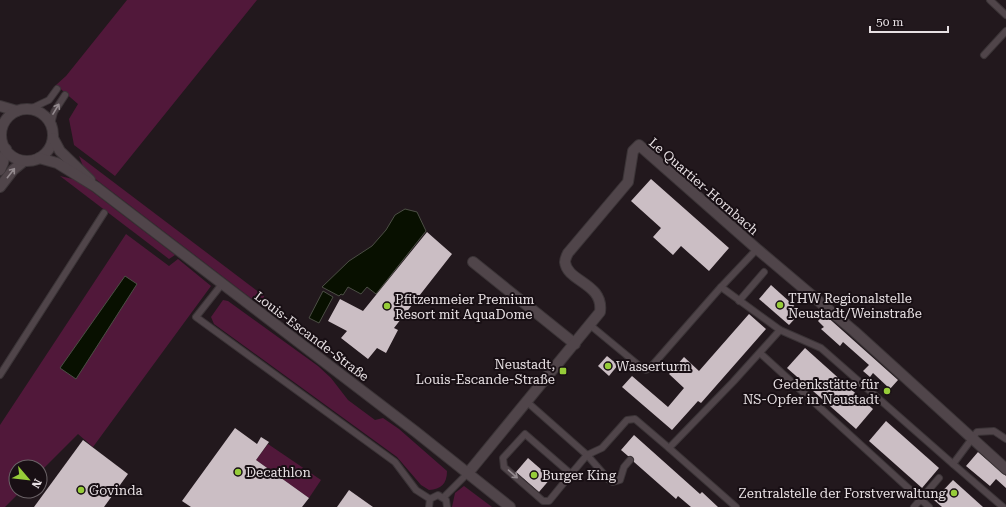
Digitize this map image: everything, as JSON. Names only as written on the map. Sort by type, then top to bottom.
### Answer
[{"type":"street","points":[[0,106],[17,111],[30,109],[43,114],[51,124],[53,138],[47,152],[39,158],[24,161],[13,170],[0,187]]},
{"type":"street","points":[[17,111],[1,126],[1,137],[6,149],[14,157],[24,161]]},
{"type":"street","name":"Louis-Escande-Straße","points":[[53,138],[60,151],[96,187]]},
{"type":"street","name":"Le Quartier-Hornbach","points":[[468,473],[600,312],[602,303],[598,295],[568,270],[565,262],[568,253],[628,182],[633,151],[639,145],[757,249],[854,331],[1006,469]]},
{"type":"street","points":[[0,170],[6,149]]},
{"type":"street","name":"Louis-Escande-Straße","points":[[39,158],[57,163],[96,187],[468,473],[510,507]]},
{"type":"street","points":[[473,262],[575,344]]},
{"type":"lane","points":[[990,0],[1006,15]]},
{"type":"lane","points":[[984,55],[1006,31]]},
{"type":"lane","points":[[30,109],[49,100],[57,89]]},
{"type":"lane","points":[[51,124],[54,112],[65,95]]},
{"type":"lane","points":[[0,374],[104,213]]},
{"type":"lane","name":"Le Quartier-Hornbach","points":[[590,325],[646,370],[650,368],[721,287],[757,249]]},
{"type":"lane","points":[[740,301],[764,272]]},
{"type":"lane","points":[[222,284],[196,318],[395,462],[416,490],[430,499]]},
{"type":"lane","points":[[721,287],[780,330],[820,348],[1003,507]]},
{"type":"lane","points":[[669,448],[780,330]]},
{"type":"lane","points":[[760,353],[929,507]]},
{"type":"lane","points":[[526,401],[587,455],[608,479],[613,482],[620,480],[624,467],[630,460]]},
{"type":"lane","points":[[571,474],[525,434],[503,458],[504,467],[543,501],[549,500],[571,474],[587,455],[602,448],[627,420],[635,419],[736,507]]},
{"type":"lane","points":[[954,464],[971,438],[977,432],[994,431],[1006,439]]},
{"type":"lane","points":[[444,498],[468,473]]},
{"type":"lane","points":[[914,507],[939,478]]},
{"type":"lane","points":[[430,499],[438,495],[444,498],[447,507]]},
{"type":"lane","points":[[430,499],[430,507]]},
{"type":"shaded area","points":[[127,0],[257,0],[115,176],[74,145],[69,119],[78,104],[56,85],[66,76]]},
{"type":"shaded area","points":[[79,156],[264,296],[264,308],[85,171]]},
{"type":"shaded area","points":[[60,176],[77,180],[175,255],[169,259]]},
{"type":"shaded area","points":[[405,209],[417,212],[426,231],[376,294],[367,287],[361,294],[348,287],[343,295],[341,294],[339,296],[322,287],[349,261],[372,246],[386,230],[395,215]]},
{"type":"shaded area","points":[[126,234],[169,266],[178,259],[211,286],[93,447],[78,434],[48,464],[48,459],[8,459],[8,499],[13,499],[5,507],[0,507],[0,425]]},
{"type":"shaded area","points":[[125,276],[137,284],[76,379],[60,368]]},
{"type":"shaded area","points":[[323,291],[333,297],[319,323],[309,318]]},
{"type":"shaded area","points":[[223,300],[228,301],[318,366],[331,378],[348,400],[375,420],[383,418],[399,429],[447,471],[446,479],[442,485],[429,490],[421,485],[397,457],[214,324],[211,317]]},
{"type":"shaded area","points":[[268,444],[321,480],[309,498],[256,460]]},
{"type":"shaded area","points":[[464,486],[492,507],[452,507],[455,493]]},
{"type":"building","points":[[651,179],[729,248],[709,271],[681,246],[673,255],[653,237],[661,228],[631,201]]},
{"type":"building","points":[[427,232],[452,254],[394,328],[398,330],[386,353],[377,348],[368,359],[341,338],[347,331],[328,321],[340,299],[363,311]]},
{"type":"building","name":"THW Regionalstelle Neustadt/Weinstraße","points":[[771,285],[801,312],[789,325],[759,299]]},
{"type":"building","points":[[749,314],[766,329],[701,403],[698,401],[672,430],[622,387],[632,376],[668,407],[684,388],[669,374],[684,357],[699,371]]},
{"type":"building","points":[[824,314],[898,380],[890,389],[873,373],[870,377],[863,371],[869,365],[843,342],[840,346],[821,329],[824,327],[818,321]]},
{"type":"building","points":[[805,348],[873,409],[856,429],[787,368]]},
{"type":"building","name":"Wasserturm","points":[[607,356],[618,365],[609,376],[598,366]]},
{"type":"building","points":[[886,421],[939,468],[922,488],[869,441]]},
{"type":"building","name":"Decathlon","points":[[235,428],[257,444],[261,437],[269,442],[256,460],[309,498],[302,507],[191,507],[182,501]]},
{"type":"building","points":[[634,435],[700,494],[702,492],[718,507],[691,507],[678,496],[676,499],[634,462],[633,457],[628,456],[621,450]]},
{"type":"building","name":"Govinda","points":[[83,440],[128,474],[104,507],[34,507],[40,499],[48,499],[48,488]]},
{"type":"building","points":[[978,452],[1006,476],[1006,488],[996,479],[990,486],[966,466]]},
{"type":"building","points":[[528,458],[551,478],[539,492],[516,472]]},
{"type":"building","name":"Zentralstelle der Forstverwaltung","points":[[953,480],[983,507],[942,507],[934,500]]},
{"type":"building","points":[[349,490],[373,507],[337,507]]},
{"type":"place","name":"THW Regionalstelle Neustadt/Weinstraße","points":[[780,305]]},
{"type":"place","name":"Pfitzenmeier Premium Resort mit AquaDome","points":[[387,306]]},
{"type":"place","name":"Wasserturm","points":[[608,366]]},
{"type":"place","name":"Neustadt, Louis-Escande-Straße","points":[[563,371]]},
{"type":"place","name":"Gedenkstätte für NS-Opfer in Neustadt","points":[[887,391]]},
{"type":"place","name":"Decathlon","points":[[238,472]]},
{"type":"place","name":"Burger King","points":[[534,475]]},
{"type":"place","name":"Govinda","points":[[81,490]]},
{"type":"place","name":"Zentralstelle der Forstverwaltung","points":[[954,493]]}]
